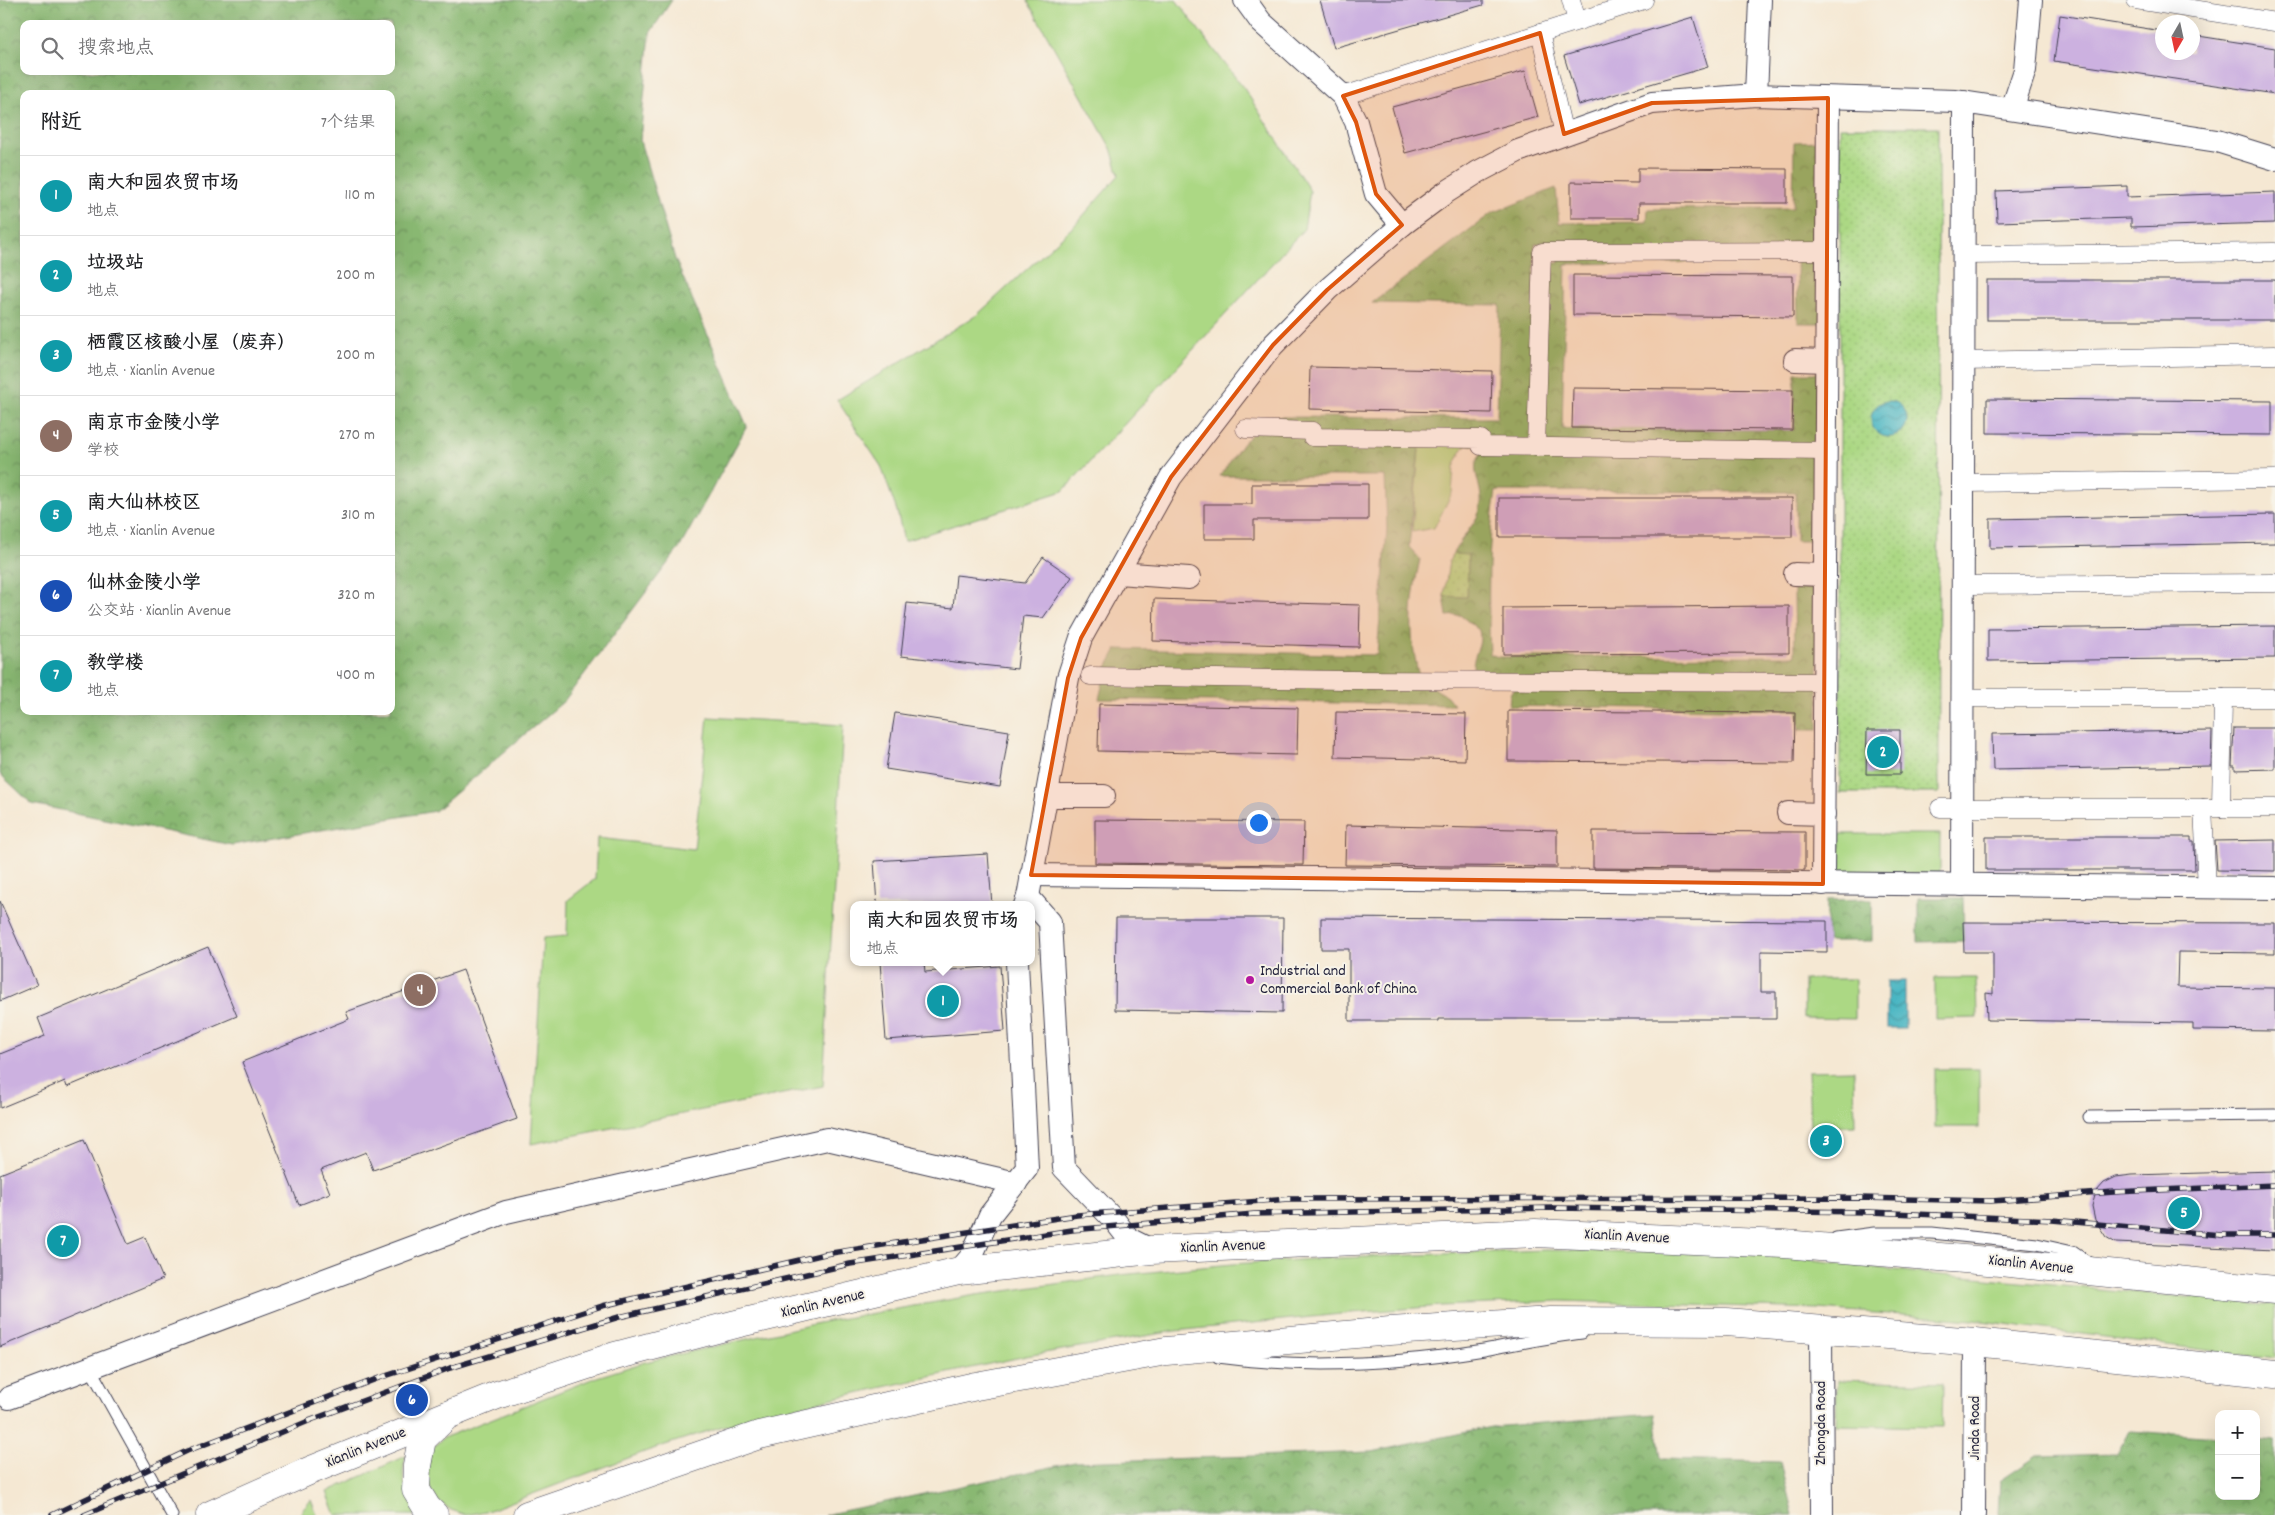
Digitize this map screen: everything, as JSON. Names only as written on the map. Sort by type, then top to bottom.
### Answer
[{"type":"main road","name":"Xianlin Avenue","points":[[210,1515],[309,1471],[497,1395],[615,1356],[736,1324],[959,1271],[1150,1250],[1535,1233],[1784,1244],[2101,1272],[2275,1290]]},
{"type":"main road","points":[[527,1515],[759,1435],[976,1386],[1172,1351],[1390,1330],[1551,1321],[1726,1322],[1975,1342],[2275,1374]]},
{"type":"main road","points":[[434,1515],[427,1508],[416,1490],[417,1466],[422,1439],[447,1415]]},
{"type":"street","points":[[1245,0],[1261,22],[1343,96],[1356,122],[1376,194],[1402,225]]},
{"type":"street","points":[[1571,0],[1577,21]]},
{"type":"street","points":[[1343,96],[1644,0]]},
{"type":"street","points":[[1756,95],[1760,0]]},
{"type":"street","points":[[2012,109],[2025,70],[2031,0]]},
{"type":"street","points":[[2136,0],[2275,22]]},
{"type":"street","points":[[1540,33],[1564,134]]},
{"type":"street","points":[[1027,901],[1068,678],[1081,638],[1171,477],[1273,345],[1327,290],[1402,225],[1445,193],[1478,172],[1518,151],[1652,102],[1756,95],[1964,102],[2217,141],[2275,159]]},
{"type":"street","points":[[1824,884],[1828,98]]},
{"type":"street","points":[[1962,885],[1964,102]]},
{"type":"street","points":[[1536,447],[1542,252],[1827,251]]},
{"type":"street","points":[[1964,255],[2275,252]]},
{"type":"street","points":[[1963,361],[2275,355]]},
{"type":"street","points":[[1795,360],[1826,361]]},
{"type":"street","points":[[1245,429],[1313,431],[1312,437],[1481,438],[1481,446],[1826,451]]},
{"type":"street","points":[[1963,482],[2275,479]]},
{"type":"street","points":[[1117,573],[1189,578]]},
{"type":"street","points":[[1795,574],[1825,575]]},
{"type":"street","points":[[1963,584],[2275,583]]},
{"type":"street","points":[[1090,676],[1344,680],[1825,682]]},
{"type":"street","points":[[1962,698],[2275,698]]},
{"type":"street","points":[[2221,808],[2223,698]]},
{"type":"street","points":[[1046,796],[1104,796]]},
{"type":"street","points":[[1940,808],[1962,810],[2275,808]]},
{"type":"street","points":[[2203,808],[2207,888]]},
{"type":"street","points":[[1788,813],[1824,814]]},
{"type":"street","points":[[1031,875],[2275,888]]},
{"type":"street","points":[[1035,908],[1050,922],[1064,1168],[1109,1214],[1129,1239],[1150,1250]]},
{"type":"street","points":[[959,1271],[971,1257],[990,1214],[1027,1168],[1017,966]]},
{"type":"street","points":[[9,1398],[506,1212],[827,1139],[1016,1184]]},
{"type":"street","name":"Zhongda Road","points":[[1821,1331],[1822,1515]]},
{"type":"street","name":"Jinda Road","points":[[1974,1515],[1975,1342]]},
{"type":"lane","points":[[2089,1117],[2275,1115]]},
{"type":"lane","points":[[90,1368],[172,1515]]},
{"type":"highlighted area","points":[[1540,33],[1564,134],[1652,103],[1828,98],[1823,884],[1031,875],[1068,678],[1081,638],[1171,477],[1273,345],[1327,290],[1402,225],[1376,194],[1356,122],[1343,96]]},
{"type":"green space","points":[[0,0],[672,0],[650,33],[640,141],[675,259],[747,426],[680,547],[564,701],[435,811],[232,845],[32,804],[0,774]]},
{"type":"green space","points":[[1027,0],[1176,0],[1245,90],[1310,191],[1304,229],[1063,491],[904,541],[897,511],[881,466],[837,400],[977,315],[1075,225],[1119,175],[1111,148]]},
{"type":"green space","points":[[1840,127],[1938,127],[1939,793],[1840,793]]},
{"type":"green space","points":[[1821,141],[1821,323],[1798,323],[1797,261],[1566,264],[1562,429],[1794,430],[1795,373],[1819,373],[1818,541],[1796,541],[1796,492],[1496,491],[1490,551],[1490,654],[1498,657],[1795,656],[1794,588],[1819,588],[1818,730],[1799,730],[1798,710],[1509,706],[1510,694],[1518,681],[1484,681],[1473,668],[1480,641],[1479,630],[1460,615],[1447,616],[1444,596],[1467,597],[1468,555],[1453,554],[1480,510],[1481,497],[1476,463],[1487,447],[1420,438],[1409,547],[1420,559],[1412,606],[1412,634],[1420,680],[1447,696],[1454,705],[1099,699],[1106,669],[1117,649],[1377,655],[1387,530],[1385,476],[1220,476],[1243,443],[1268,417],[1497,418],[1500,305],[1372,303],[1492,213],[1556,188],[1559,223],[1647,222],[1648,209],[1793,208],[1794,142]],"holes":[[[1558,242],[1559,263],[1549,263],[1533,305],[1535,244]]]},
{"type":"green space","points":[[1420,438],[1470,438],[1454,467],[1452,493],[1434,528],[1412,532]]},
{"type":"green space","points":[[1453,554],[1468,555],[1467,597],[1444,596],[1449,561]]},
{"type":"green space","points":[[708,717],[843,725],[823,1086],[531,1144],[543,938],[567,936],[568,900],[595,879],[597,838],[694,849]]},
{"type":"green space","points":[[1840,834],[1940,834],[1940,874],[1840,873]]},
{"type":"green space","points":[[1918,898],[1963,898],[1964,941],[1918,942]]},
{"type":"green space","points":[[1872,899],[1872,941],[1827,941],[1827,900]]},
{"type":"green space","points":[[1935,978],[1976,978],[1977,1018],[1935,1019]]},
{"type":"green space","points":[[1804,979],[1855,979],[1855,1019],[1804,1018]]},
{"type":"green space","points":[[1935,1069],[1979,1069],[1979,1127],[1935,1127]]},
{"type":"green space","points":[[1854,1070],[1855,1126],[1810,1127],[1808,1071]]},
{"type":"green space","points":[[1544,1250],[1773,1255],[1919,1273],[2275,1305],[2275,1359],[1974,1320],[1818,1309],[1560,1301],[1442,1306],[1351,1313],[1175,1331],[1026,1356],[829,1399],[720,1427],[647,1451],[490,1510],[466,1515],[451,1510],[439,1502],[431,1491],[427,1478],[430,1450],[443,1438],[597,1377],[645,1362],[823,1322],[976,1295],[1120,1275],[1232,1264],[1315,1259]]},
{"type":"green space","points":[[1837,1380],[1943,1383],[1942,1427],[1836,1425]]},
{"type":"green space","points":[[1655,1414],[1661,1459],[1780,1462],[1793,1515],[824,1515],[1075,1462],[1372,1452],[1491,1427]]},
{"type":"green space","points":[[2130,1431],[2215,1437],[2215,1500],[2260,1500],[2260,1440],[2275,1442],[2275,1515],[1998,1515],[2000,1481],[2037,1456],[2118,1454]]},
{"type":"green space","points":[[406,1456],[403,1473],[404,1480],[408,1494],[421,1515],[336,1515],[327,1492]]},
{"type":"green space","points":[[311,1500],[317,1515],[300,1515],[304,1507]]},
{"type":"water","points":[[1889,401],[1896,402],[1902,406],[1906,412],[1906,426],[1902,432],[1896,436],[1889,437],[1882,436],[1876,432],[1872,426],[1871,419],[1872,412],[1876,406],[1882,402]]},
{"type":"water","points":[[1887,981],[1905,981],[1905,1028],[1887,1028]]},
{"type":"building","points":[[1320,0],[1483,0],[1483,5],[1334,48]]},
{"type":"building","points":[[2060,15],[2155,30],[2155,60],[2200,60],[2200,36],[2275,48],[2275,94],[2054,61]]},
{"type":"building","points":[[1693,17],[1708,67],[1579,105],[1564,56]]},
{"type":"building","points":[[1525,71],[1538,117],[1405,153],[1392,107]]},
{"type":"building","points":[[1638,168],[1787,169],[1787,203],[1639,203],[1639,218],[1571,218],[1571,182],[1638,183]]},
{"type":"building","points":[[2127,186],[2127,197],[2275,192],[2275,223],[2131,227],[2131,218],[1997,222],[1996,191]]},
{"type":"building","points":[[1573,275],[1793,276],[1793,317],[1573,315]]},
{"type":"building","points":[[1987,280],[2275,280],[2275,320],[1987,320]]},
{"type":"building","points":[[1310,367],[1492,371],[1491,413],[1309,409]]},
{"type":"building","points":[[1573,388],[1793,390],[1792,430],[1572,428]]},
{"type":"building","points":[[1987,399],[2272,401],[2272,435],[1987,433]]},
{"type":"building","points":[[1252,484],[1368,484],[1368,520],[1254,520],[1254,539],[1204,539],[1204,504],[1252,504]]},
{"type":"building","points":[[1499,498],[1792,498],[1792,537],[1499,537]]},
{"type":"building","points":[[2275,514],[2275,543],[1990,548],[1990,519]]},
{"type":"building","points":[[1043,557],[1072,577],[1043,618],[1023,616],[1017,669],[901,656],[907,603],[953,608],[956,575],[1025,583]]},
{"type":"building","points":[[1154,599],[1360,605],[1359,647],[1153,641]]},
{"type":"building","points":[[1789,606],[1789,653],[1503,654],[1503,608]]},
{"type":"building","points":[[2275,626],[2275,658],[1988,661],[1988,629]]},
{"type":"building","points":[[1099,704],[1298,708],[1297,755],[1098,751]]},
{"type":"building","points":[[1508,711],[1795,713],[1794,763],[1508,761]]},
{"type":"building","points":[[1336,712],[1466,714],[1465,760],[1335,757]]},
{"type":"building","points":[[895,713],[1009,731],[1000,787],[886,769]]},
{"type":"building","points":[[2234,728],[2275,728],[2275,769],[2235,770],[2235,766],[2232,766]]},
{"type":"building","points":[[1867,730],[1900,730],[1900,774],[1866,774]]},
{"type":"building","points":[[2212,731],[2211,766],[1993,770],[1992,734]]},
{"type":"building","points":[[1095,820],[1304,822],[1303,865],[1095,863]]},
{"type":"building","points":[[1346,825],[1557,830],[1557,867],[1345,865]]},
{"type":"building","points":[[1593,831],[1805,832],[1805,870],[1593,868]]},
{"type":"building","points":[[1986,837],[2191,837],[2191,841],[2194,841],[2195,870],[1986,870]]},
{"type":"building","points":[[2275,840],[2275,871],[2217,870],[2215,841]]},
{"type":"building","points":[[988,854],[992,901],[877,901],[874,861]]},
{"type":"building","points":[[0,901],[37,985],[0,1001]]},
{"type":"building","points":[[1116,918],[1283,918],[1282,1013],[1115,1010]]},
{"type":"building","points":[[1321,918],[1827,921],[1827,952],[1761,951],[1761,992],[1776,992],[1776,1019],[1438,1019],[1438,1021],[1349,1021],[1349,949],[1321,949]]},
{"type":"building","points":[[1963,922],[2275,923],[2275,953],[2178,952],[2177,987],[2275,988],[2275,1031],[2193,1030],[2193,1023],[1987,1020],[1986,993],[1993,994],[1993,952],[1964,952]]},
{"type":"building","points":[[208,947],[237,1016],[67,1087],[65,1081],[0,1108],[0,1054],[45,1036],[38,1018]]},
{"type":"building","points":[[880,966],[924,966],[925,972],[1000,966],[1005,1031],[886,1040]]},
{"type":"building","points":[[463,970],[517,1119],[373,1170],[366,1152],[321,1170],[330,1193],[299,1205],[242,1062],[349,1019],[346,1012]]},
{"type":"building","points":[[84,1140],[128,1244],[145,1237],[163,1279],[0,1347],[0,1174]]},
{"type":"building","points":[[2275,1171],[2275,1250],[2116,1243],[2106,1237],[2095,1220],[2092,1206],[2096,1192],[2104,1183],[2116,1177]]},
{"type":"railway","points":[[52,1515],[187,1451],[379,1378],[602,1306],[825,1254],[1077,1215],[1289,1199],[1860,1198],[1991,1201],[2114,1192],[2275,1185]]},
{"type":"railway","points":[[84,1515],[311,1420],[450,1368],[619,1317],[850,1264],[1072,1230],[1254,1214],[1553,1208],[1870,1212],[2052,1220],[2221,1235],[2275,1235]]},
{"type":"place","name":"垃圾站","points":[[1883,752]]},
{"type":"place","name":"Industrial and Commercial Bank of China","points":[[1250,980]]},
{"type":"place","name":"南京市金陵小学","points":[[420,990]]},
{"type":"place","name":"南大和园农贸市场","points":[[943,1001]]},
{"type":"place","name":"栖霞区核酸小屋（废弃）","points":[[1826,1141]]},
{"type":"place","name":"南大仙林校区","points":[[2184,1213]]},
{"type":"place","name":"教学楼","points":[[63,1241]]},
{"type":"place","name":"仙林金陵小学","points":[[412,1400]]}]
